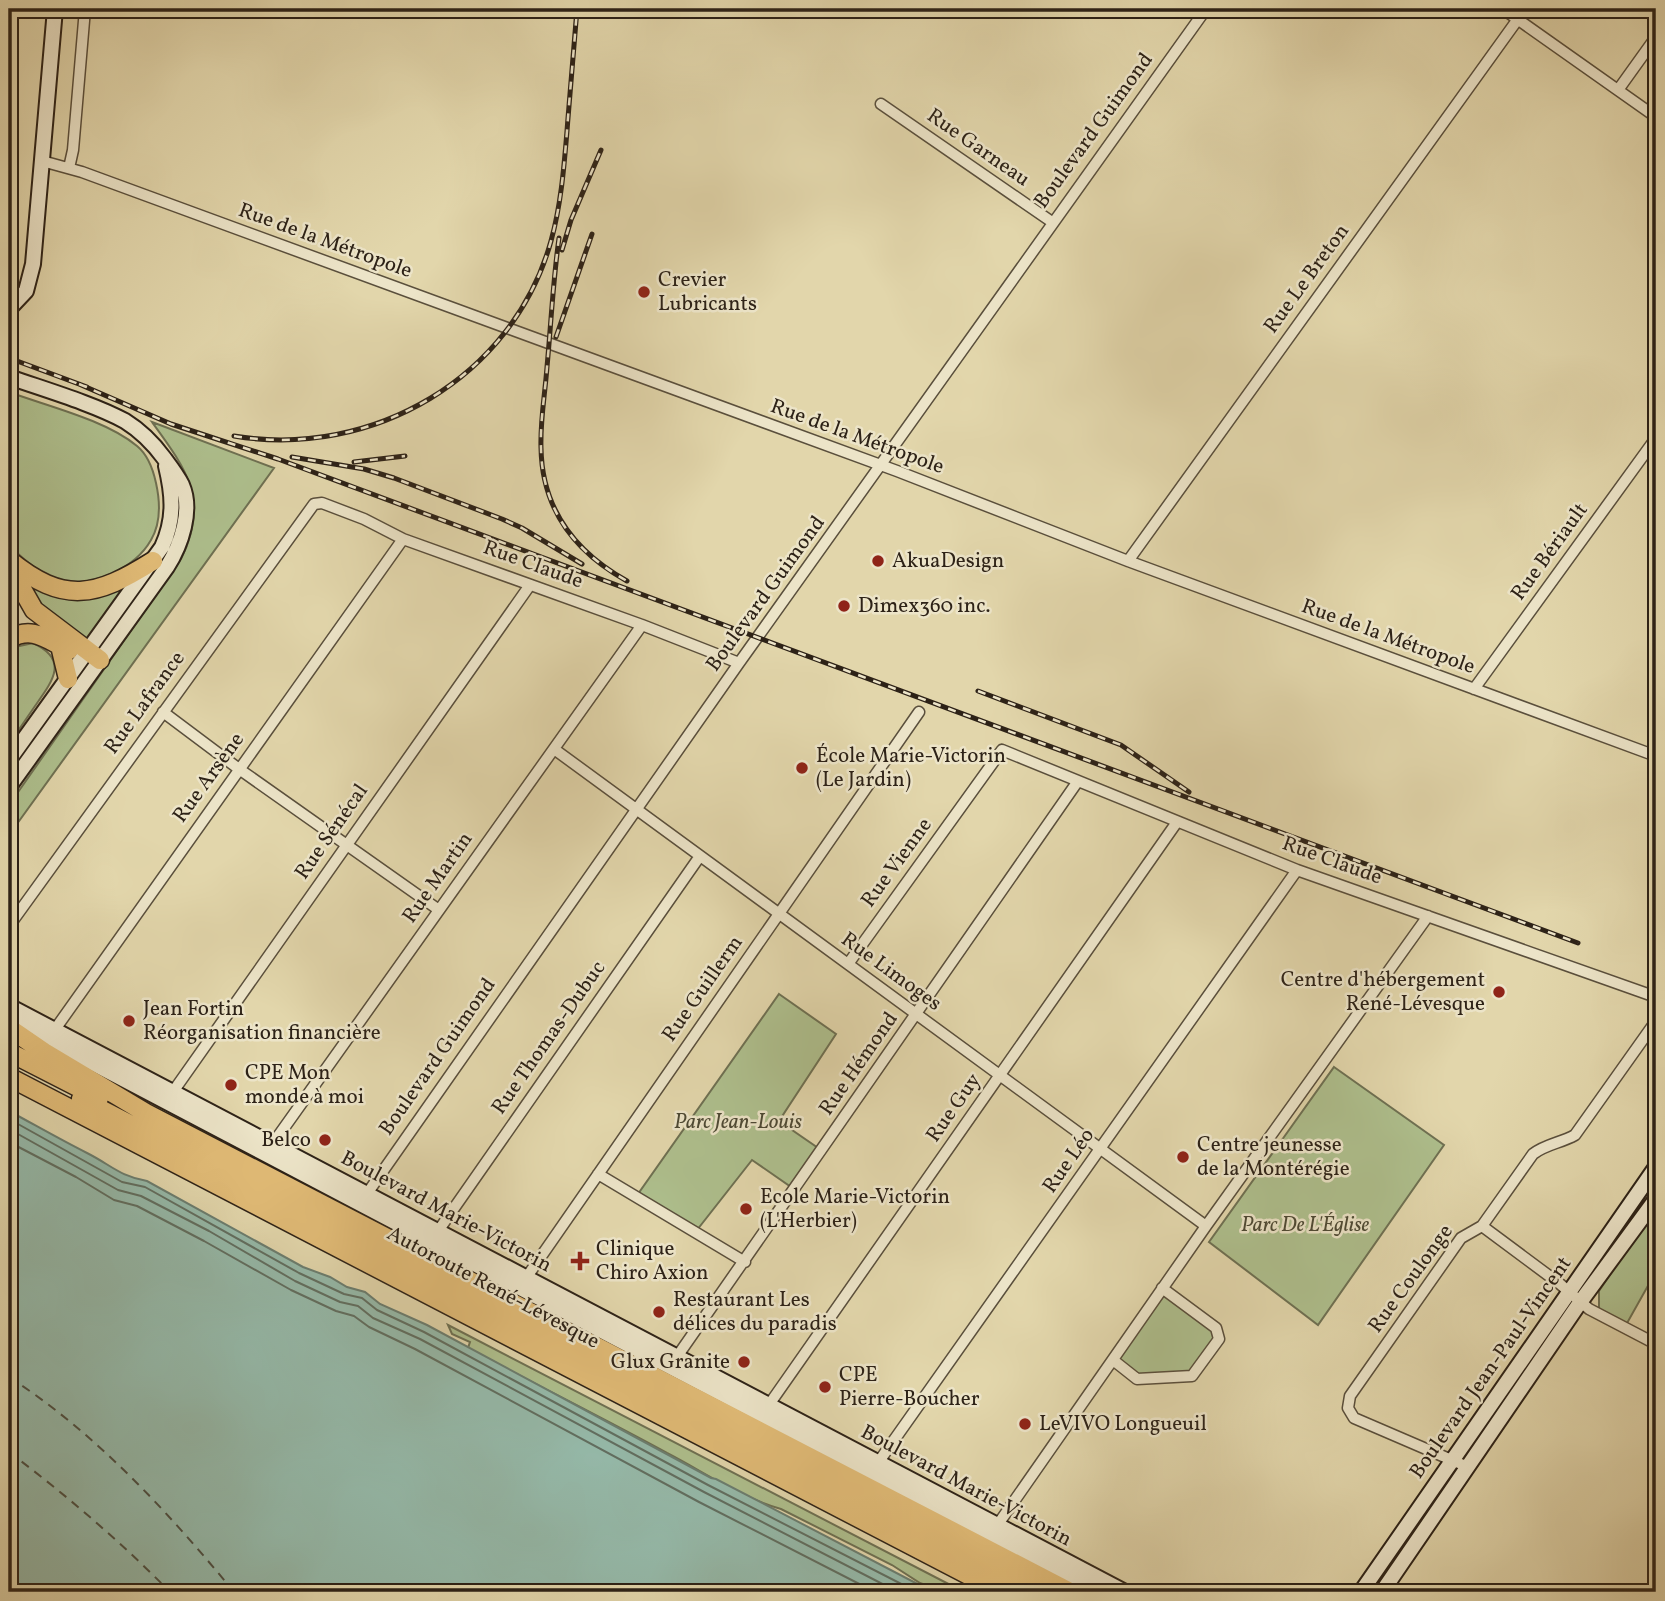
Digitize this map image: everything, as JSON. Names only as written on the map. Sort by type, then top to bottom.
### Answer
[{"type":"highway","points":[[9,560],[42,583],[75,591],[111,585],[153,561]]},
{"type":"highway","points":[[9,566],[34,610],[91,660]]},
{"type":"highway","points":[[9,639],[22,633],[36,633],[91,660]]},
{"type":"highway","points":[[60,646],[68,679]]},
{"type":"highway","points":[[9,1028],[44,1052],[146,1112],[1070,1592]]},
{"type":"highway","points":[[9,1052],[1052,1592]]},
{"type":"highway","name":"Autoroute René-Lévesque","points":[[9,1061],[1032,1592]]},
{"type":"highway","name":"Autoroute René-Lévesque","points":[[9,1077],[1001,1592]]},
{"type":"street","points":[[9,309],[24,295],[31,274],[55,9]]},
{"type":"street","points":[[69,168],[73,152],[85,9]]},
{"type":"street","name":"Boulevard Guimond","points":[[364,1199],[739,663],[1206,9]]},
{"type":"street","points":[[1503,9],[1656,117]]},
{"type":"street","name":"Rue Le Breton","points":[[1128,561],[1518,19]]},
{"type":"street","points":[[1618,90],[1656,37]]},
{"type":"street","name":"Rue Garneau","points":[[881,104],[1052,222]]},
{"type":"street","name":"Rue de la Métropole","points":[[42,161],[69,168],[881,465],[1128,561],[1656,756]]},
{"type":"street","points":[[9,377],[123,420],[147,438],[183,487],[185,517],[180,539],[167,567],[91,660],[68,679],[9,760]]},
{"type":"street","name":"Rue Bériault","points":[[1474,689],[1656,438]]},
{"type":"street","points":[[9,787],[167,535],[172,514],[172,490],[164,458]]},
{"type":"street","name":"Rue Claude","points":[[314,504],[321,503],[363,519],[403,539],[739,663]]},
{"type":"street","name":"Rue Lafrance","points":[[9,926],[314,504]]},
{"type":"street","name":"Rue Arsène","points":[[51,1034],[403,539]]},
{"type":"street","name":"Rue Sénécal","points":[[169,1097],[530,585]]},
{"type":"street","name":"Rue Martin","points":[[269,1149],[642,625]]},
{"type":"street","points":[[163,712],[439,910]]},
{"type":"street","name":"Rue Guillerm","points":[[523,1283],[919,712]]},
{"type":"street","name":"Rue Limoges","points":[[554,749],[1206,1226]]},
{"type":"street","name":"Rue Claude","points":[[1002,750],[1297,870],[1656,996]]},
{"type":"street","name":"Rue Vienne","points":[[848,964],[1002,750]]},
{"type":"street","name":"Rue Hémond","points":[[673,1362],[1078,781]]},
{"type":"street","name":"Rue Guy","points":[[765,1411],[1177,822]]},
{"type":"street","name":"Rue Thomas-Dubuc","points":[[435,1237],[700,856]]},
{"type":"street","name":"Rue Léo","points":[[874,1468],[1297,870]]},
{"type":"street","points":[[994,1530],[1162,1288],[1428,916]]},
{"type":"street","name":"Boulevard Marie-Victorin","points":[[9,1006],[51,1034],[765,1411],[994,1530],[1125,1592]]},
{"type":"street","name":"Boulevard Marie-Victorin","points":[[9,1012],[22,1024],[51,1034]]},
{"type":"street","name":"Rue Coulonge","points":[[1468,1467],[1354,1418],[1348,1408],[1350,1396],[1461,1238],[1482,1226],[1533,1154],[1547,1145],[1565,1141],[1575,1135],[1656,1021]]},
{"type":"street","name":"Boulevard Jean-Paul-Vincent","points":[[1382,1592],[1468,1467],[1656,1167]]},
{"type":"street","points":[[598,1174],[745,1262]]},
{"type":"street","name":"Boulevard Jean-Paul-Vincent","points":[[1360,1592],[1451,1459],[1576,1297],[1656,1199]]},
{"type":"street","points":[[1482,1226],[1589,1308],[1656,1344]]},
{"type":"street","points":[[1113,1360],[1138,1379],[1192,1376],[1219,1339],[1216,1328],[1162,1288]]},
{"type":"street","name":"Boulevard Marie-Victorin","points":[[994,1530],[1098,1592]]},
{"type":"green space","points":[[9,392],[76,414],[109,429],[137,446],[144,454],[156,483],[158,519],[151,540],[144,550],[124,567],[88,581],[63,581],[41,572],[10,546]]},
{"type":"green space","points":[[152,422],[274,468],[9,835],[9,805],[181,559],[190,538],[194,503],[190,487],[184,471]]},
{"type":"green space","points":[[23,580],[124,587],[87,641],[44,614]]},
{"type":"green space","points":[[33,643],[51,657],[54,672],[47,688],[9,744],[9,652],[15,647]]},
{"type":"green space","name":"Parc Jean-Louis","points":[[779,994],[836,1034],[779,1121],[821,1150],[794,1189],[752,1160],[697,1230],[638,1194]]},
{"type":"green space","name":"Parc De L'Église","points":[[1334,1067],[1444,1145],[1318,1325],[1209,1242]]},
{"type":"green space","points":[[1656,1206],[1656,1275],[1626,1325],[1599,1310],[1599,1291]]},
{"type":"green space","points":[[1162,1288],[1216,1328],[1219,1339],[1192,1376],[1137,1379],[1113,1360]]},
{"type":"green space","points":[[448,1325],[964,1592],[939,1590],[920,1583],[892,1565],[781,1509],[737,1491],[468,1348],[470,1342],[452,1334]]},
{"type":"water","points":[[9,1111],[122,1173],[147,1181],[303,1267],[365,1292],[380,1304],[427,1325],[711,1478],[933,1592],[9,1592]]},
{"type":"ferry route","points":[[9,1377],[72,1423],[130,1476],[184,1533],[234,1592]]},
{"type":"ferry route","points":[[9,1452],[92,1519],[170,1592]]},
{"type":"railway","points":[[234,436],[286,440],[336,434],[385,421],[430,398],[470,369],[505,332],[532,290],[551,241],[560,200],[577,9]]},
{"type":"railway","points":[[562,250],[571,220],[601,150]]},
{"type":"railway","points":[[556,337],[592,234]]},
{"type":"railway","points":[[559,238],[542,418],[543,470],[555,510],[577,543],[608,570],[627,581]]},
{"type":"railway","points":[[9,358],[87,387]]},
{"type":"railway","points":[[79,384],[171,424],[278,459],[1578,943]]},
{"type":"railway","points":[[354,462],[405,456]]},
{"type":"railway","points":[[292,457],[364,469],[394,478],[522,528],[582,564]]},
{"type":"railway","points":[[978,691],[1121,745],[1189,792]]},
{"type":"place","name":"Crevier Lubricants","points":[[644,292]]},
{"type":"place","name":"AkuaDesign","points":[[878,561]]},
{"type":"place","name":"Dimex360 inc.","points":[[844,606]]},
{"type":"place","name":"École Marie-Victorin (Le Jardin)","points":[[802,768]]},
{"type":"place","name":"Centre d'hébergement René-Lévesque","points":[[1499,992]]},
{"type":"place","name":"Jean Fortin Réorganisation financière","points":[[129,1021]]},
{"type":"place","name":"CPE Mon monde à moi","points":[[231,1085]]},
{"type":"place","name":"Belco","points":[[325,1140]]},
{"type":"place","name":"Centre jeunesse de la Montérégie","points":[[1183,1157]]},
{"type":"place","name":"Ecole Marie-Victorin (L'Herbier)","points":[[746,1209]]},
{"type":"place","name":"Clinique Chiro Axion","points":[[580,1261]]},
{"type":"place","name":"Restaurant Les délices du paradis","points":[[659,1312]]},
{"type":"place","name":"Glux Granite","points":[[744,1362]]},
{"type":"place","name":"CPE Pierre-Boucher","points":[[825,1387]]},
{"type":"place","name":"LeVIVO Longueuil","points":[[1025,1424]]}]
